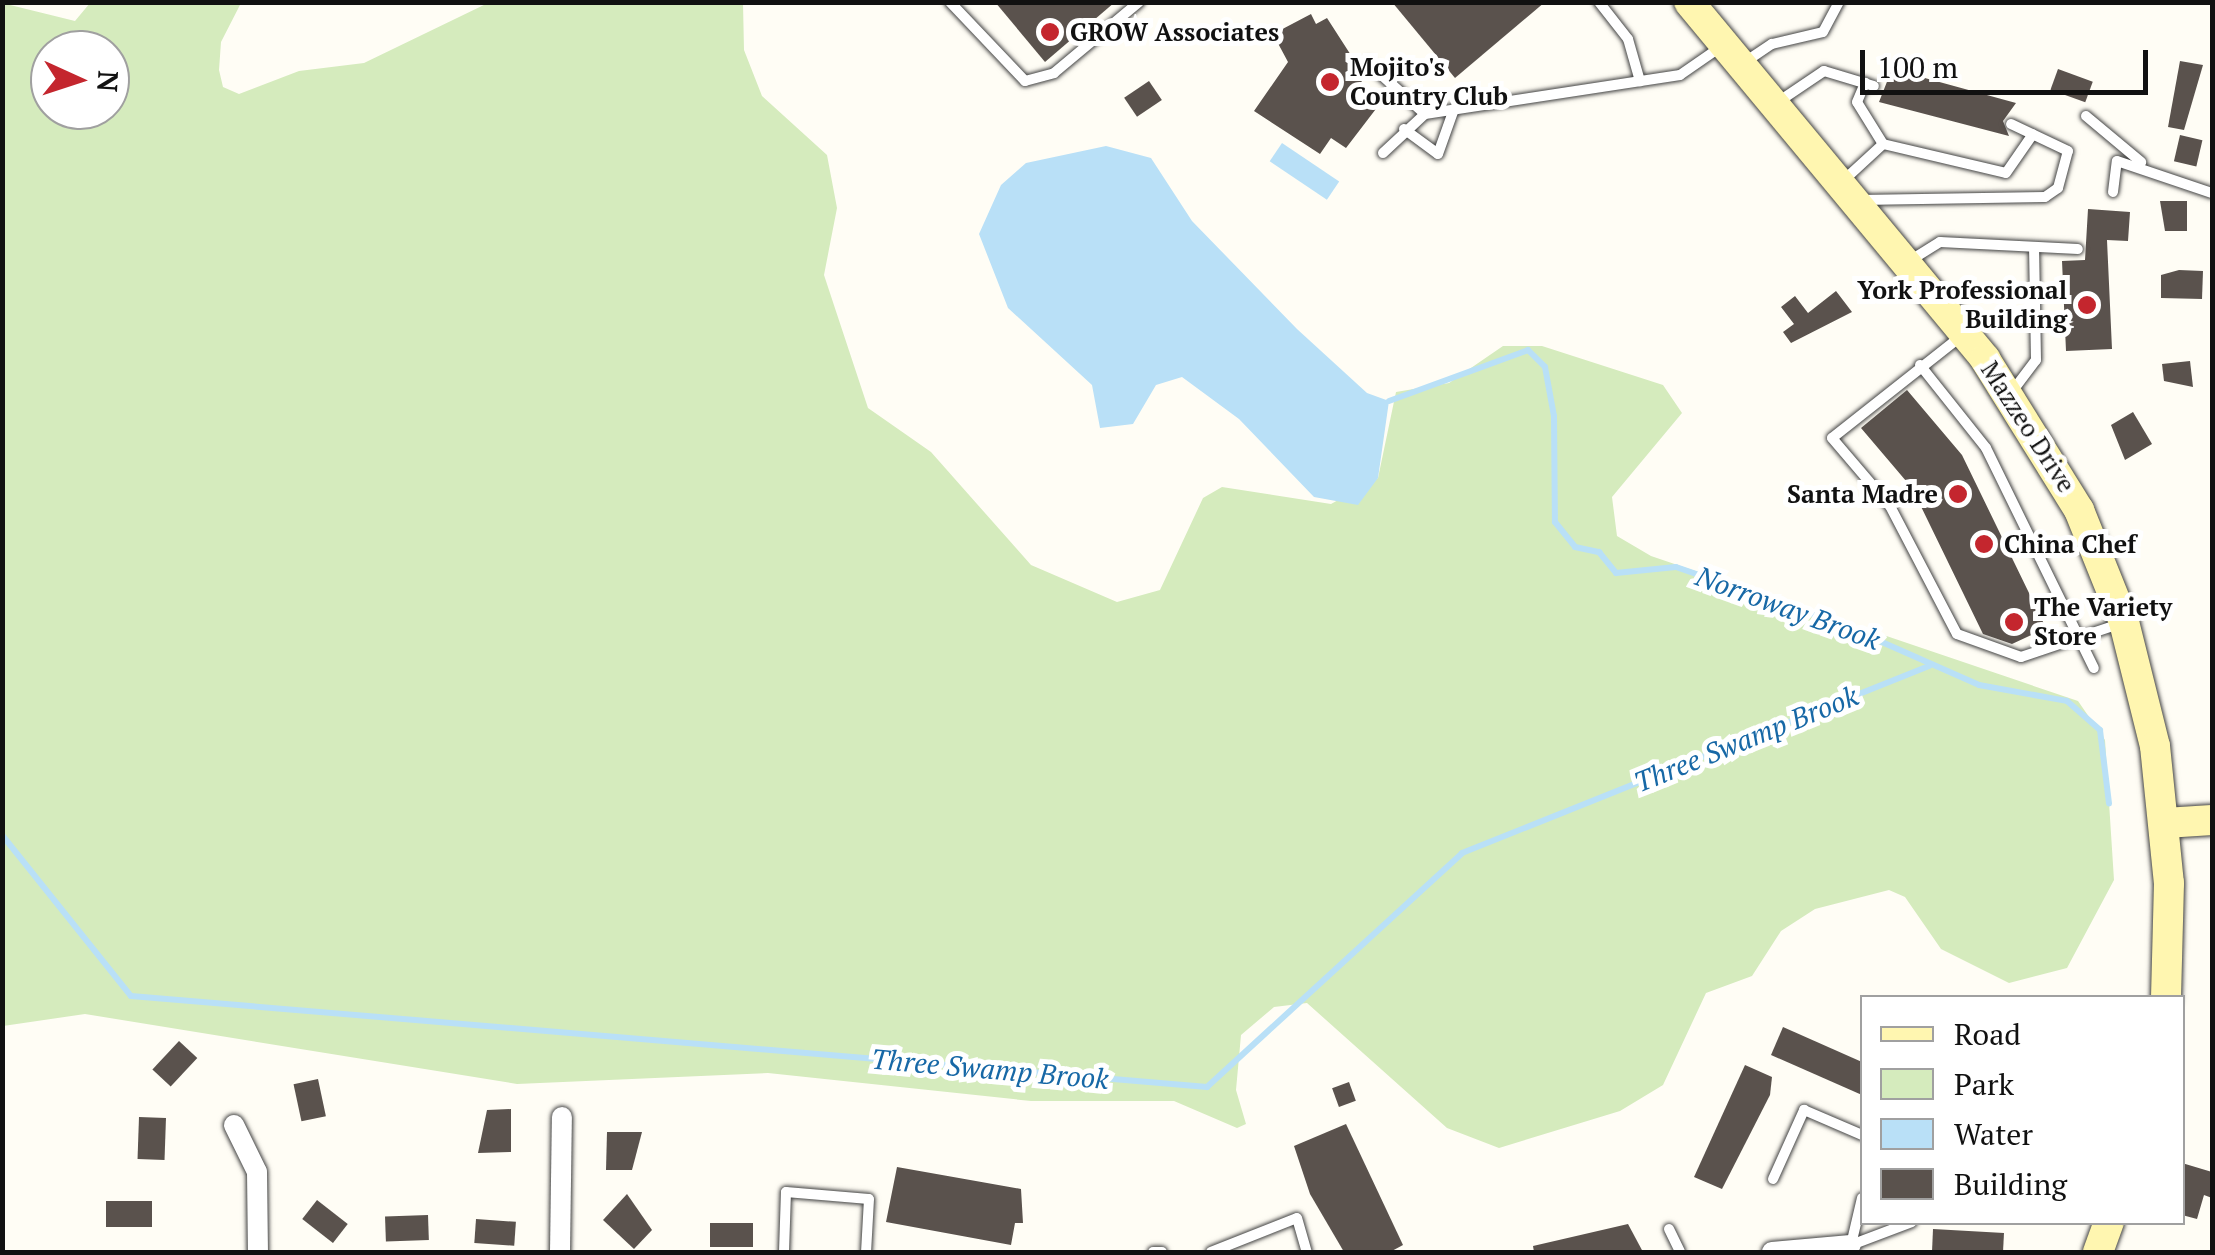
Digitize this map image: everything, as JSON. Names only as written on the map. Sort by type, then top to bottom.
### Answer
[{"type":"main road","name":"Mazzeo Drive","points":[[1689,2],[1965,334],[2010,393],[2070,491],[2124,622],[2165,823],[2166,995]]},
{"type":"main road","points":[[2165,823],[2212,820]]},
{"type":"main road","points":[[2098,1252],[2109,1225]]},
{"type":"street","points":[[560,1252],[562,1117]]},
{"type":"street","points":[[234,1125],[257,1172],[258,1252]]},
{"type":"street","points":[[1772,1252],[1852,1245]]},
{"type":"lane","points":[[950,2],[1025,81],[1054,73],[1139,2]]},
{"type":"lane","points":[[1599,2],[1628,39],[1640,81]]},
{"type":"lane","points":[[1384,154],[1404,129],[1425,114],[1685,73],[1733,54],[1823,32],[1839,2]]},
{"type":"lane","points":[[1368,63],[1425,114]]},
{"type":"lane","points":[[1774,105],[1824,71],[1870,84],[1857,102],[1883,144],[2006,173],[2033,134]]},
{"type":"lane","points":[[1404,129],[1438,154],[1454,109]]},
{"type":"lane","points":[[2086,116],[2151,168]]},
{"type":"lane","points":[[1847,192],[2028,203],[2058,188],[2068,160],[2033,134],[2011,124]]},
{"type":"lane","points":[[1847,192],[1883,144]]},
{"type":"lane","points":[[2113,192],[2117,162],[2151,168],[2212,193]]},
{"type":"lane","points":[[1907,264],[1940,242],[2078,249]]},
{"type":"lane","points":[[2010,393],[2036,360],[2034,248]]},
{"type":"lane","points":[[1965,334],[1920,365],[1832,438],[1890,506],[1957,634],[2021,657],[2124,622]]},
{"type":"lane","points":[[1920,365],[1986,448],[2094,668]]},
{"type":"lane","points":[[1772,1178],[1804,1110],[1860,1134]]},
{"type":"lane","points":[[784,1252],[786,1192],[868,1199],[866,1252]]},
{"type":"lane","points":[[1852,1245],[1860,1207]]},
{"type":"lane","points":[[1211,1252],[1297,1218],[1307,1252]]},
{"type":"lane","points":[[1852,1245],[1904,1225]]},
{"type":"lane","points":[[1669,1229],[1680,1252]]},
{"type":"lane","points":[[1152,1252],[1162,1252]]},
{"type":"green space","points":[[2,3],[75,21],[90,3],[241,3],[221,42],[219,70],[223,87],[239,94],[299,71],[364,63],[488,3],[743,3],[744,50],[762,96],[827,155],[837,208],[824,275],[868,408],[931,452],[1031,565],[1117,602],[1160,590],[1203,498],[1222,487],[1331,504],[1378,478],[1396,392],[1449,383],[1503,346],[1542,346],[1663,385],[1682,413],[1612,497],[1617,536],[1651,556],[2078,701],[2105,740],[2114,880],[2067,968],[2009,983],[1941,949],[1905,897],[1889,890],[1815,909],[1781,931],[1752,976],[1706,993],[1663,1085],[1620,1111],[1499,1148],[1447,1128],[1307,1003],[1274,1007],[1241,1035],[1236,1090],[1246,1124],[1237,1128],[1174,1101],[1031,1101],[768,1073],[517,1084],[85,1014],[3,1026]]},
{"type":"water","points":[[1282,143],[1339,182],[1327,200],[1270,161]]},
{"type":"water","points":[[1106,146],[1151,158],[1192,221],[1297,329],[1367,393],[1389,401],[1378,478],[1358,505],[1314,497],[1239,419],[1182,377],[1156,385],[1133,424],[1100,428],[1092,385],[1008,308],[979,234],[1001,185],[1026,163]]},
{"type":"building","name":"GROW Associates","points":[[995,2],[1115,2],[1045,62]]},
{"type":"building","points":[[1392,2],[1545,2],[1455,78]]},
{"type":"building","name":"Mojito's Country Club","points":[[1311,14],[1316,24],[1327,18],[1365,77],[1359,85],[1382,101],[1346,148],[1331,138],[1320,154],[1254,111],[1288,62],[1273,34]]},
{"type":"building","points":[[2180,61],[2203,65],[2184,130],[2168,127]]},
{"type":"building","points":[[1892,69],[2016,103],[2003,121],[2009,136],[1879,102]]},
{"type":"building","points":[[2058,69],[2093,82],[2085,102],[2050,90]]},
{"type":"building","points":[[1149,81],[1162,100],[1137,117],[1124,98]]},
{"type":"building","points":[[2180,135],[2202,140],[2196,166],[2174,161]]},
{"type":"building","points":[[2160,201],[2187,201],[2187,231],[2165,231]]},
{"type":"building","name":"York Professional Building","points":[[2088,209],[2130,212],[2128,241],[2107,240],[2112,349],[2066,351],[2062,261],[2085,260]]},
{"type":"building","points":[[2179,270],[2203,271],[2202,299],[2161,298],[2161,275]]},
{"type":"building","points":[[1836,291],[1852,312],[1791,343],[1783,332],[1794,324],[1781,307],[1795,296],[1808,313]]},
{"type":"building","points":[[2190,361],[2193,387],[2164,381],[2162,364]]},
{"type":"building","points":[[1907,390],[1962,455],[2046,628],[2012,644],[1983,634],[1912,488],[1861,428]]},
{"type":"building","points":[[2133,412],[2152,444],[2125,460],[2111,425]]},
{"type":"building","points":[[1783,1027],[1860,1061],[1860,1094],[1771,1055]]},
{"type":"building","points":[[179,1041],[197,1058],[171,1087],[152,1070]]},
{"type":"building","points":[[1745,1065],[1772,1077],[1770,1095],[1722,1189],[1694,1177]]},
{"type":"building","points":[[318,1079],[326,1116],[301,1121],[294,1084]]},
{"type":"building","points":[[1349,1082],[1356,1101],[1339,1107],[1332,1088]]},
{"type":"building","points":[[511,1109],[511,1152],[478,1153],[487,1110]]},
{"type":"building","points":[[139,1117],[166,1118],[165,1160],[138,1159]]},
{"type":"building","points":[[1346,1124],[1403,1245],[1390,1252],[1344,1252],[1310,1194],[1294,1146]]},
{"type":"building","points":[[607,1132],[642,1132],[632,1170],[606,1170]]},
{"type":"building","points":[[2185,1164],[2212,1172],[2212,1198],[2204,1195],[2197,1219],[2185,1216]]},
{"type":"building","points":[[897,1167],[1021,1189],[1023,1223],[1015,1223],[1011,1245],[886,1222]]},
{"type":"building","points":[[627,1194],[652,1230],[634,1249],[603,1220]]},
{"type":"building","points":[[317,1200],[348,1224],[333,1243],[302,1219]]},
{"type":"building","points":[[106,1201],[152,1201],[152,1227],[106,1227]]},
{"type":"building","points":[[428,1215],[429,1240],[386,1241],[385,1217]]},
{"type":"building","points":[[476,1219],[516,1222],[514,1246],[474,1243]]},
{"type":"building","points":[[710,1223],[753,1223],[753,1247],[710,1247]]},
{"type":"building","points":[[1628,1224],[1643,1252],[1534,1252],[1533,1246]]},
{"type":"building","points":[[1933,1229],[2004,1233],[2003,1252],[1932,1252]]},
{"type":"waterway","name":"Norroway Brook","points":[[1389,401],[1528,350],[1545,367],[1554,416],[1555,522],[1575,547],[1599,552],[1616,573],[1676,567],[1841,624],[1979,685],[2067,701],[2100,730],[2109,803]]},
{"type":"waterway","name":"Three Swamp Brook","points":[[2,835],[131,996],[1207,1087],[1462,853],[1929,666]]},
{"type":"place","name":"GROW Associates","points":[[1050,32]]},
{"type":"place","name":"Mojito's Country Club","points":[[1330,82]]},
{"type":"place","name":"York Professional Building","points":[[2087,305]]},
{"type":"place","name":"Santa Madre","points":[[1958,494]]},
{"type":"place","name":"China Chef","points":[[1984,544]]},
{"type":"place","name":"The Variety Store","points":[[2014,622]]}]
